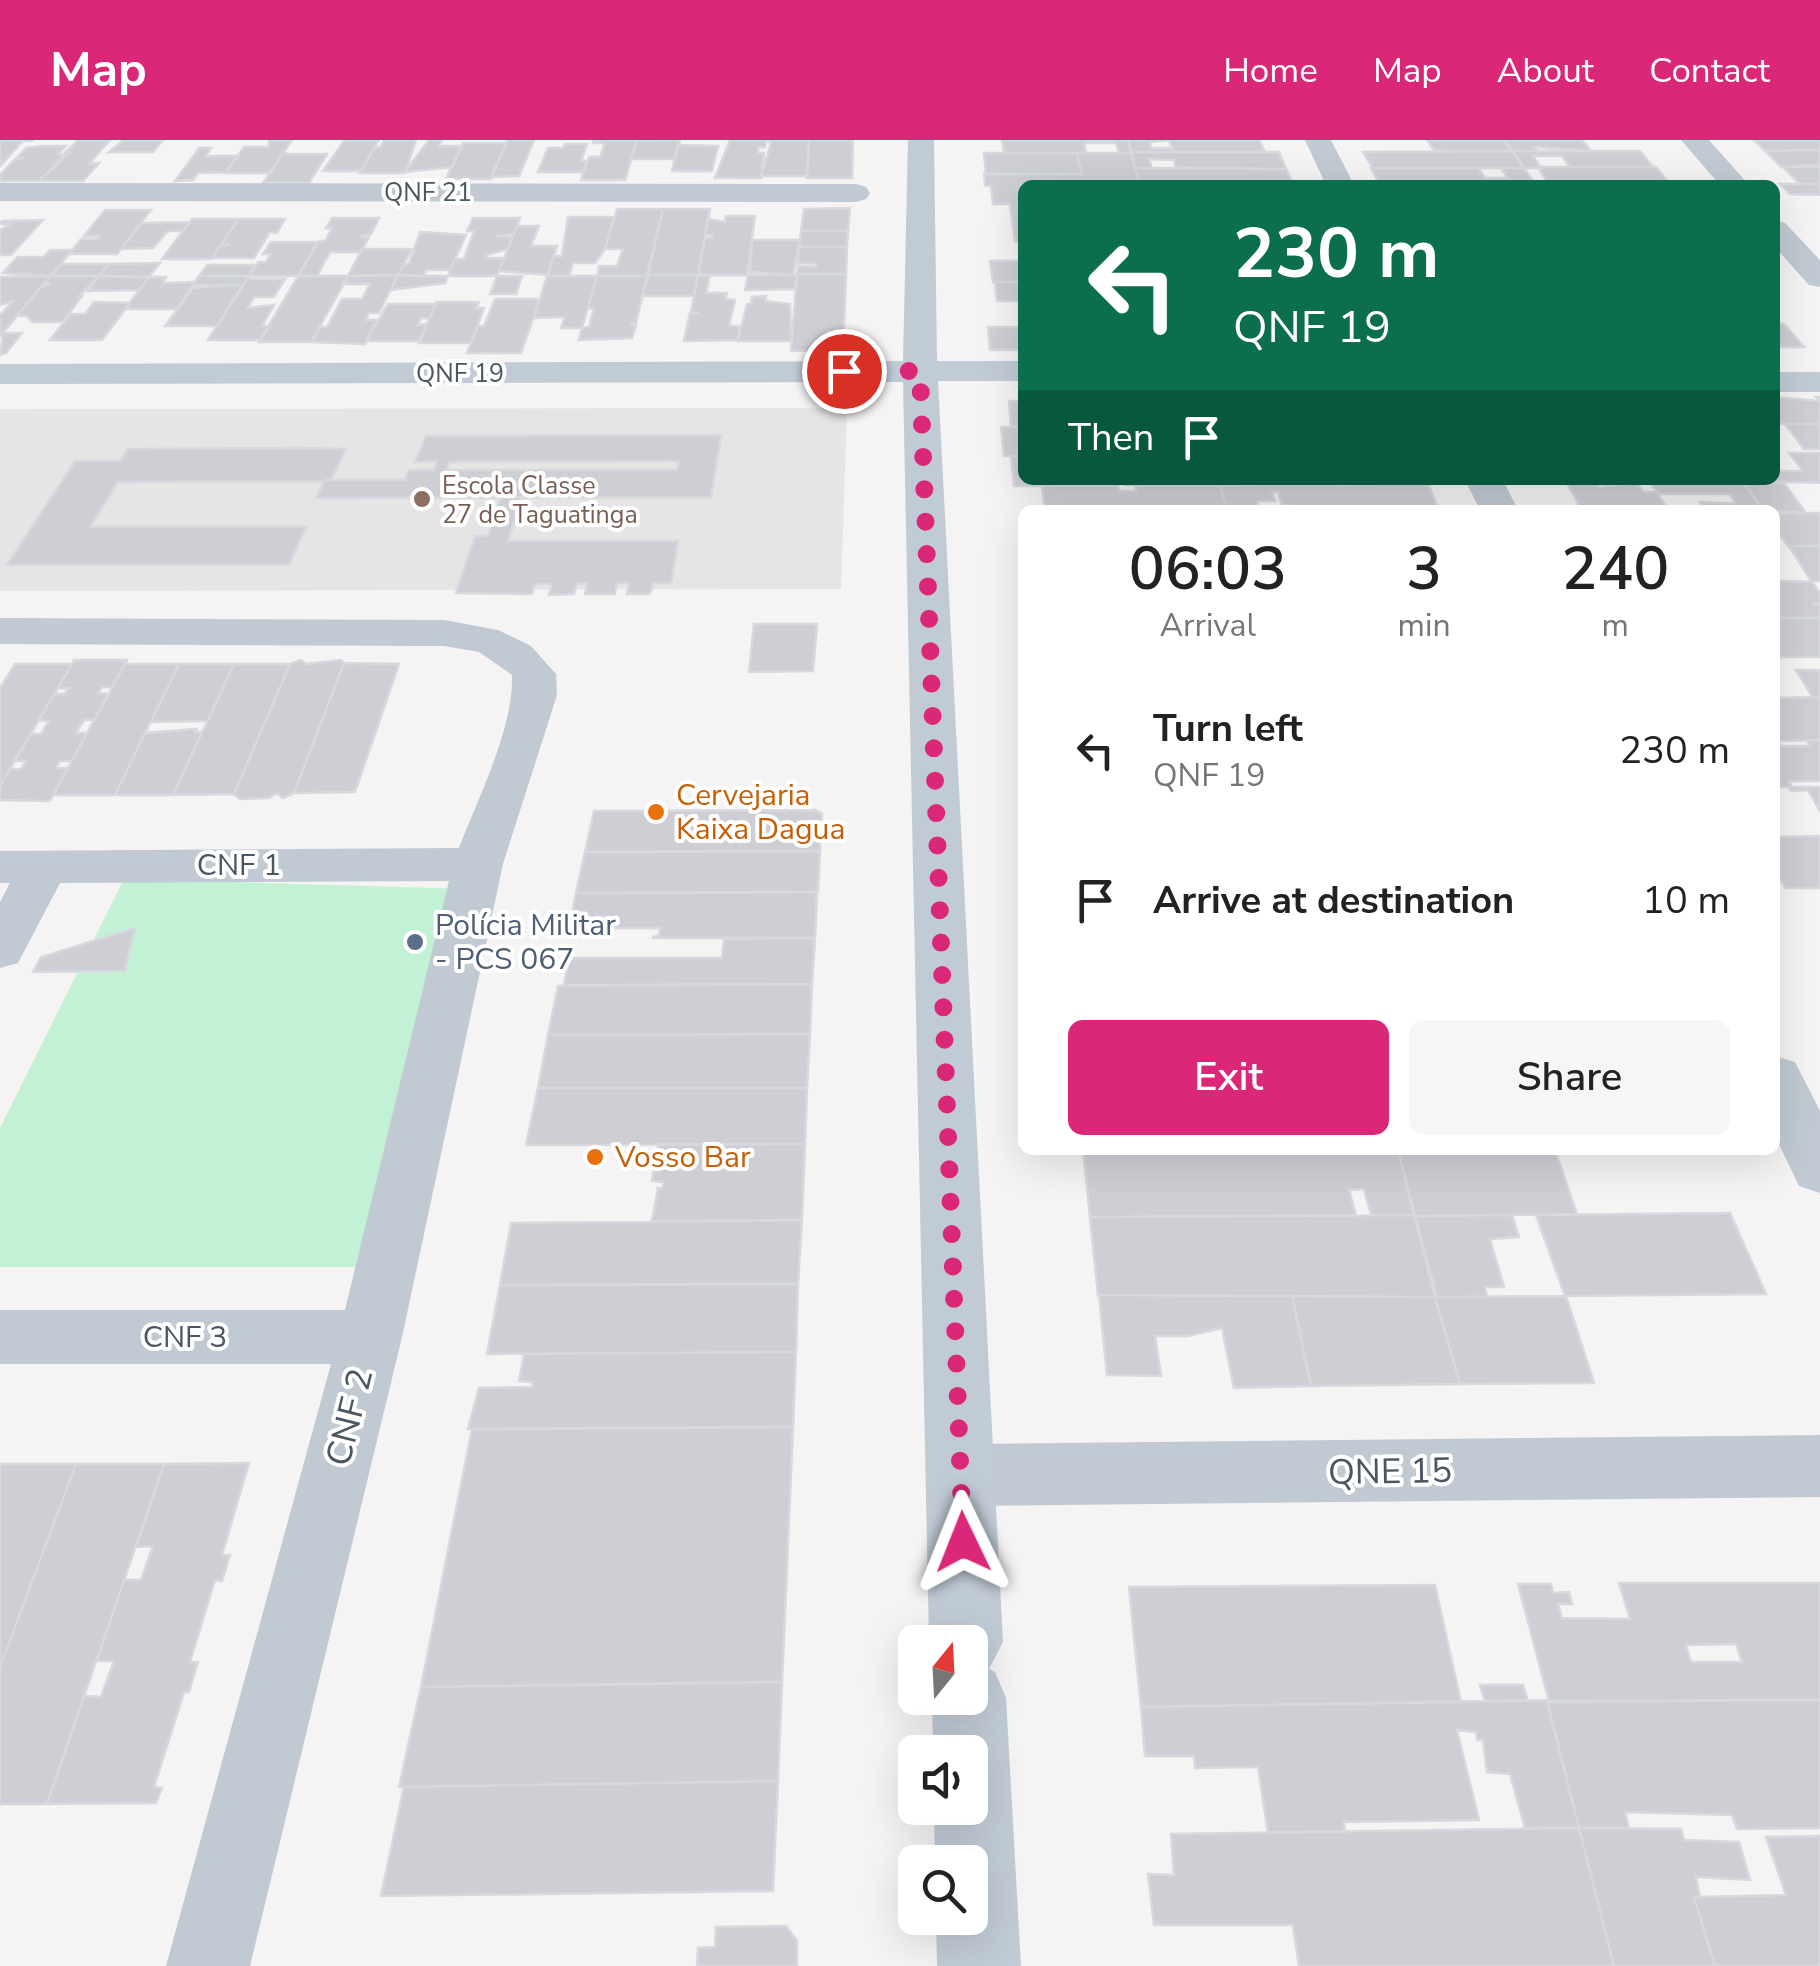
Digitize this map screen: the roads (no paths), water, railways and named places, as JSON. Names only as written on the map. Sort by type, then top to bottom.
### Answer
[{"type":"main road","points":[[921,140],[920,371],[965,1625]]},
{"type":"main road","points":[[1780,362],[1820,362]]},
{"type":"main road","points":[[920,371],[1018,371]]},
{"type":"main road","name":"QNF 19","points":[[0,374],[920,371]]},
{"type":"main road","points":[[1780,382],[1820,382]]},
{"type":"main road","points":[[969,1715],[979,1966]]},
{"type":"street","points":[[1318,140],[1338,180]]},
{"type":"street","points":[[1694,140],[1730,180]]},
{"type":"street","name":"QNF 21","points":[[0,192],[856,193]]},
{"type":"street","points":[[1780,234],[1820,278]]},
{"type":"street","name":"CNF 2","points":[[0,631],[399,631],[474,636],[508,648],[534,674],[535,695],[478,864],[370,1337],[208,1966]]},
{"type":"street","name":"CNF 1","points":[[22,866],[478,864]]},
{"type":"street","points":[[0,950],[22,866]]},
{"type":"street","points":[[1780,1087],[1820,1170]]},
{"type":"street","name":"CNF 3","points":[[0,1337],[370,1337]]},
{"type":"street","name":"QNE 15","points":[[960,1475],[1820,1466]]},
{"type":"place","name":"Escola Classe 27 de Taguatinga","points":[[422,499]]},
{"type":"place","name":"Cervejaria Kaixa Dagua","points":[[656,812]]},
{"type":"place","name":"Polícia Militar - PCS 067","points":[[415,942]]},
{"type":"place","name":"Vosso Bar","points":[[595,1157]]}]
